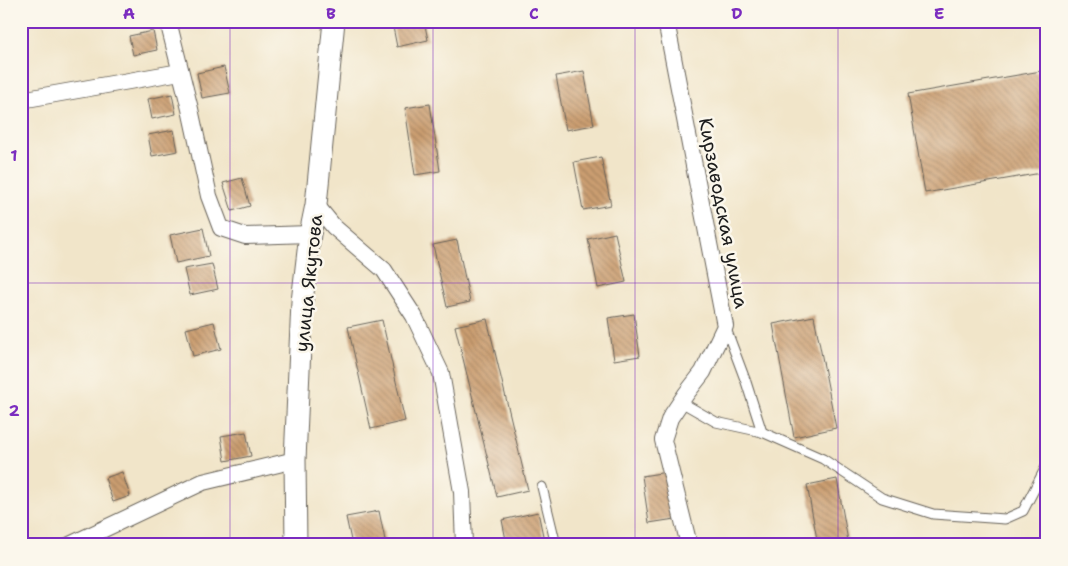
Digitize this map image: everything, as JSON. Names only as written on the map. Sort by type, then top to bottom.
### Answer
[{"type":"street","points":[[168,21],[209,196],[221,228],[244,236],[310,234]]},
{"type":"street","name":"улица Якутова","points":[[296,545],[295,460],[302,302],[310,234],[316,205],[334,21]]},
{"type":"street","name":"Кирзаводская улица","points":[[666,21],[725,326],[704,372],[670,418],[663,440],[689,545]]},
{"type":"street","points":[[21,100],[180,72]]},
{"type":"street","points":[[316,205],[334,228],[384,270],[414,316],[441,373],[462,492],[464,545]]},
{"type":"street","points":[[70,545],[203,482],[295,460]]},
{"type":"lane","points":[[725,326],[762,432]]},
{"type":"lane","points":[[681,402],[716,422],[762,432],[823,459],[882,498],[934,514],[1005,519],[1023,511],[1047,465]]},
{"type":"lane","points":[[542,487],[556,545]]},
{"type":"building","points":[[424,21],[428,40],[397,47],[393,27]]},
{"type":"building","points":[[153,31],[157,50],[133,55],[129,36]]},
{"type":"building","points":[[224,67],[230,93],[202,98],[197,73]]},
{"type":"building","points":[[1047,70],[1047,172],[925,193],[908,94]]},
{"type":"building","points":[[584,71],[594,125],[566,130],[556,76]]},
{"type":"building","points":[[172,94],[176,114],[152,119],[148,99]]},
{"type":"building","points":[[430,104],[440,171],[415,175],[405,108]]},
{"type":"building","points":[[174,130],[178,151],[152,156],[148,135]]},
{"type":"building","points":[[601,157],[611,205],[583,210],[574,162]]},
{"type":"building","points":[[242,178],[250,206],[232,211],[223,183]]},
{"type":"building","points":[[203,228],[209,256],[176,263],[170,235]]},
{"type":"building","points":[[615,233],[626,282],[598,288],[588,239]]},
{"type":"building","points":[[457,240],[470,302],[447,307],[433,245]]},
{"type":"building","points":[[212,264],[218,289],[190,295],[184,269]]},
{"type":"building","points":[[634,314],[640,356],[614,360],[608,318]]},
{"type":"building","points":[[814,316],[836,428],[794,437],[773,324]]},
{"type":"building","points":[[487,319],[528,490],[497,497],[455,326]]},
{"type":"building","points":[[382,320],[405,421],[371,429],[348,327]]},
{"type":"building","points":[[214,322],[221,349],[193,356],[186,329]]},
{"type":"building","points":[[246,432],[251,456],[225,461],[221,436]]},
{"type":"building","points":[[122,472],[130,496],[113,502],[105,478]]},
{"type":"building","points":[[667,472],[675,519],[649,523],[642,476]]},
{"type":"building","points":[[837,479],[848,541],[818,545],[807,485]]},
{"type":"building","points":[[379,511],[386,545],[352,545],[346,517]]},
{"type":"building","points":[[538,512],[545,545],[507,545],[502,520]]}]
